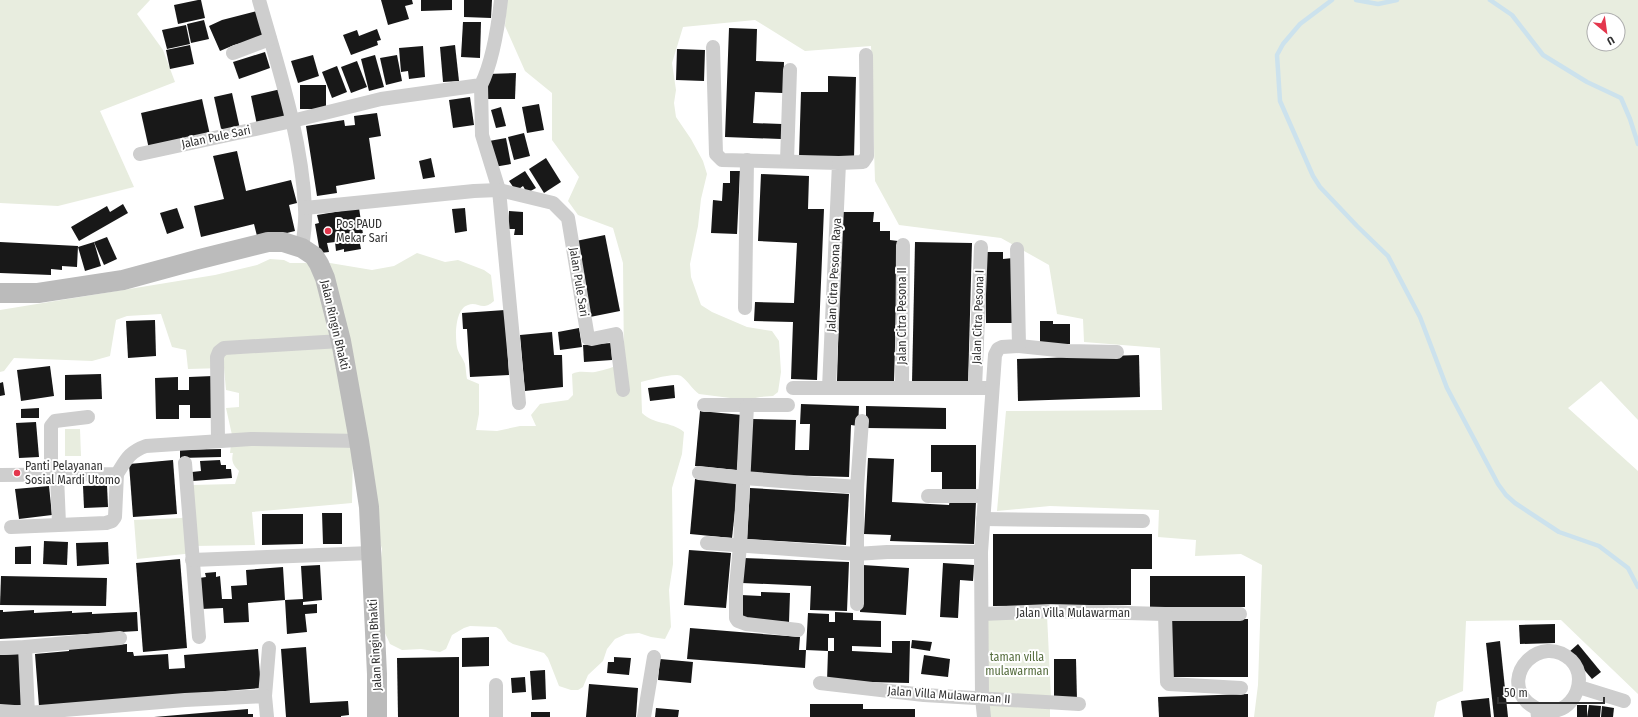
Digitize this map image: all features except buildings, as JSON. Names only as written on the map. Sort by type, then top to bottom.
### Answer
[{"type":"street","points":[[259,0],[292,121],[301,166],[305,208],[302,248]]},
{"type":"street","points":[[501,0],[499,22],[487,71],[481,85],[482,135],[499,190],[518,403]]},
{"type":"street","points":[[233,54],[270,39]]},
{"type":"street","points":[[713,47],[716,154],[722,160],[839,163],[863,162],[867,156],[866,55]]},
{"type":"street","points":[[787,161],[790,70]]},
{"type":"street","name":"Jalan Pule Sari","points":[[140,154],[292,121],[381,99],[481,85]]},
{"type":"street","points":[[745,308],[747,160]]},
{"type":"street","name":"Jalan Citra Pesona Raya","points":[[829,388],[839,163]]},
{"type":"street","name":"Jalan Pule Sari","points":[[305,208],[474,191],[499,190],[553,203],[568,218],[588,338],[592,339],[616,334],[623,390]]},
{"type":"street","name":"Jalan Ringin Bhakti","points":[[0,293],[38,293],[123,280],[268,242],[283,242],[302,248],[314,256],[325,278],[341,341],[369,507],[377,674],[377,717]]},
{"type":"street","name":"Jalan Citra Pesona II","points":[[902,387],[903,245]]},
{"type":"street","name":"Jalan Citra Pesona I","points":[[975,388],[981,246]]},
{"type":"street","points":[[1017,249],[1019,346]]},
{"type":"street","points":[[218,441],[217,357],[219,352],[224,348],[341,341]]},
{"type":"street","points":[[984,717],[982,698],[981,552],[995,355],[998,349],[1002,347],[1019,346],[1067,351],[1117,352]]},
{"type":"street","points":[[793,388],[992,388]]},
{"type":"street","points":[[704,405],[788,405]]},
{"type":"street","points":[[747,406],[735,612],[738,621],[746,624],[798,630]]},
{"type":"street","points":[[59,524],[51,426],[53,422],[56,421],[88,417]]},
{"type":"street","points":[[857,604],[857,487],[862,420]]},
{"type":"street","points":[[11,527],[112,521],[115,517],[117,474],[129,454],[141,448],[181,442],[251,439],[359,441]]},
{"type":"street","points":[[185,463],[199,638]]},
{"type":"street","points":[[699,473],[857,487]]},
{"type":"street","points":[[0,475],[54,476],[117,474]]},
{"type":"street","points":[[928,496],[984,496]]},
{"type":"street","points":[[983,519],[1143,521]]},
{"type":"street","points":[[707,543],[856,554],[887,552],[981,552]]},
{"type":"street","points":[[192,560],[371,553]]},
{"type":"street","name":"Jalan Villa Mulawarman","points":[[982,614],[1051,611],[1240,614]]},
{"type":"street","points":[[1165,614],[1167,682],[1169,684],[1241,688]]},
{"type":"street","points":[[0,648],[25,648],[120,638]]},
{"type":"street","points":[[25,648],[28,713]]},
{"type":"street","points":[[267,717],[265,696],[269,648]]},
{"type":"street","points":[[1554,650],[1565,654],[1574,663],[1579,674],[1579,687],[1574,699],[1563,708],[1538,713],[1527,702],[1520,691],[1519,679],[1522,667],[1530,657],[1541,651],[1554,650]]},
{"type":"street","points":[[644,717],[654,657]]},
{"type":"street","name":"Jalan Villa Mulawarman II","points":[[820,683],[924,695],[1079,704]]},
{"type":"street","points":[[496,685],[496,717]]},
{"type":"street","points":[[1579,687],[1624,702]]},
{"type":"street","points":[[0,712],[28,713],[185,700],[265,696]]},
{"type":"green space","points":[[0,0],[150,0],[137,14],[163,50],[175,82],[100,111],[134,187],[58,206],[0,203]]},
{"type":"green space","points":[[507,0],[1638,0],[1638,420],[1601,381],[1568,408],[1638,471],[1638,694],[1561,620],[1466,621],[1463,691],[1437,702],[1434,717],[1254,717],[1258,685],[1262,565],[1241,554],[1195,556],[1196,540],[1158,537],[1159,510],[1050,506],[997,511],[1006,411],[1162,410],[1160,348],[1084,342],[1083,319],[1057,314],[1049,265],[1001,238],[899,225],[875,181],[871,46],[805,51],[755,20],[683,27],[672,63],[676,90],[674,103],[676,117],[691,139],[703,161],[707,174],[701,199],[698,226],[690,264],[691,277],[701,305],[712,312],[747,327],[772,331],[779,341],[781,372],[778,392],[773,396],[746,400],[699,394],[681,376],[678,375],[641,382],[642,413],[647,417],[674,426],[684,432],[682,454],[672,488],[673,564],[669,590],[671,627],[665,639],[639,633],[626,634],[615,639],[607,649],[603,661],[588,675],[583,687],[578,690],[571,690],[559,686],[548,658],[544,653],[513,644],[508,641],[501,630],[496,627],[470,626],[464,628],[452,635],[446,649],[440,652],[421,649],[402,650],[390,644],[379,620],[378,586],[382,549],[353,449],[352,503],[252,512],[255,545],[194,546],[194,553],[137,559],[134,520],[181,518],[191,516],[192,485],[235,484],[239,471],[233,463],[233,453],[230,453],[232,435],[226,408],[239,407],[239,393],[226,390],[224,368],[188,369],[186,350],[172,347],[161,314],[127,316],[116,320],[110,356],[92,361],[14,358],[4,371],[0,372],[0,310],[215,275],[257,265],[270,259],[284,260],[290,263],[330,263],[372,270],[394,266],[417,253],[445,262],[458,260],[484,270],[491,275],[494,301],[486,306],[471,304],[464,308],[458,317],[456,330],[457,347],[465,364],[467,379],[479,384],[479,414],[476,430],[497,431],[520,426],[536,426],[531,415],[540,404],[568,400],[573,395],[572,374],[578,372],[599,371],[624,362],[623,263],[613,228],[578,215],[568,201],[579,177],[552,140],[552,93],[525,71],[505,26]]},
{"type":"green space","points":[[65,429],[80,429],[81,456],[65,456]]},
{"type":"green space","name":"taman villa mulawarman","points":[[1047,615],[1051,698],[985,696],[985,617]]},
{"type":"green space","name":"taman villa mulawarman","points":[[985,701],[1050,704],[1050,717],[988,717]]},
{"type":"waterway","points":[[1332,0],[1300,24],[1283,44],[1277,55],[1280,101],[1313,176],[1320,187],[1388,256],[1420,317],[1447,388],[1498,484],[1506,495],[1515,503],[1559,532],[1599,546],[1628,568],[1638,587]]},
{"type":"waterway","points":[[1356,0],[1378,4],[1397,0]]},
{"type":"waterway","points":[[1490,0],[1512,15],[1543,55],[1587,82],[1621,98],[1638,144]]},
{"type":"place","name":"Pos PAUD Mekar Sari","points":[[328,231]]},
{"type":"place","name":"Panti Pelayanan Sosial Mardi Utomo","points":[[17,473]]}]
